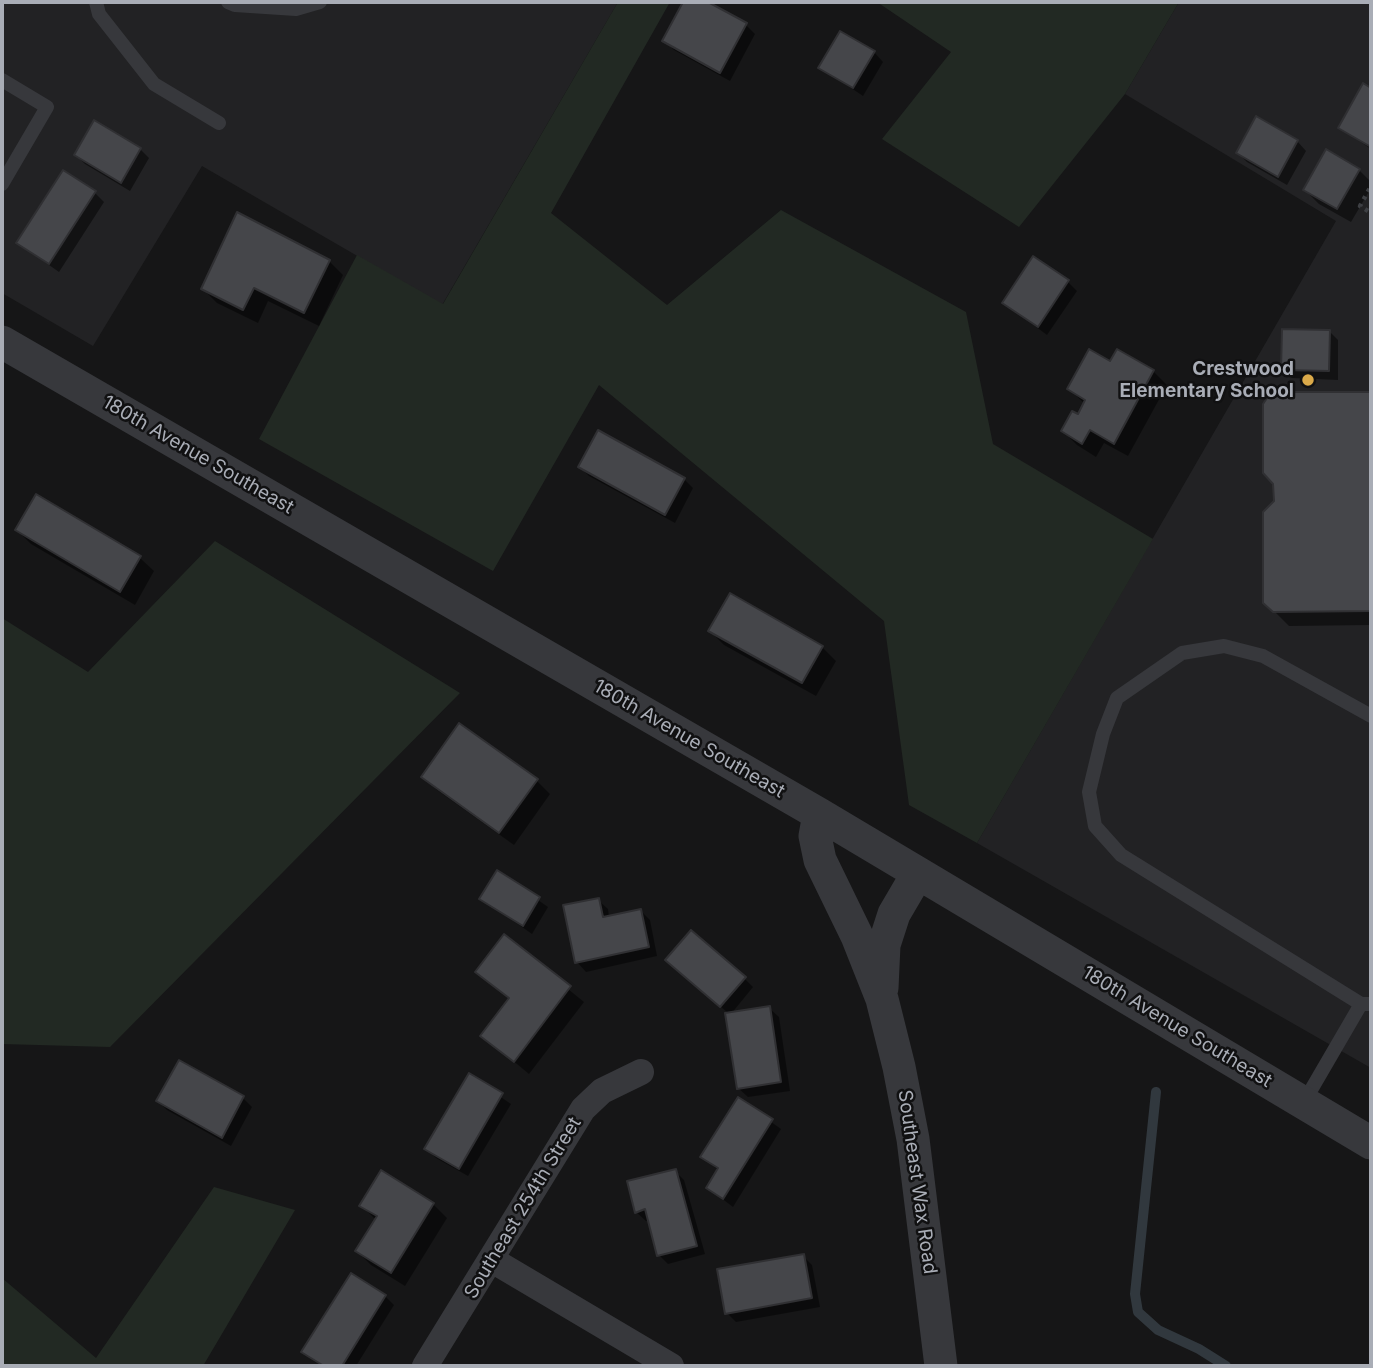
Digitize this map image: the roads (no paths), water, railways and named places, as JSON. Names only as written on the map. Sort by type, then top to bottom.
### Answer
[{"type":"street","name":"180th Avenue Southeast","points":[[2,342],[819,814],[1371,1143]]},
{"type":"street","name":"Southeast Wax Road","points":[[819,814],[816,836],[820,860],[857,936],[882,999],[913,1139],[940,1366]]},
{"type":"street","name":"Southeast Wax Road","points":[[882,999],[887,935],[894,914],[918,873]]},
{"type":"street","name":"Southeast 254th Street","points":[[425,1366],[583,1109],[602,1091],[641,1072]]},
{"type":"street","points":[[492,1260],[671,1366]]},
{"type":"lane","points":[[96,2],[99,13],[154,84],[219,123]]},
{"type":"lane","points":[[228,2],[235,5],[296,9],[320,2]]},
{"type":"lane","points":[[2,80],[47,107],[2,184]]},
{"type":"lane","points":[[1304,1102],[1366,1004],[1121,855],[1094,826],[1089,792],[1103,734],[1117,698],[1182,653],[1224,646],[1263,656],[1371,716]]},
{"type":"waterway","points":[[1156,1092],[1135,1294],[1138,1312],[1158,1330],[1199,1349],[1226,1366]]},
{"type":"place","name":"Crestwood Elementary School","points":[[1308,380]]}]
